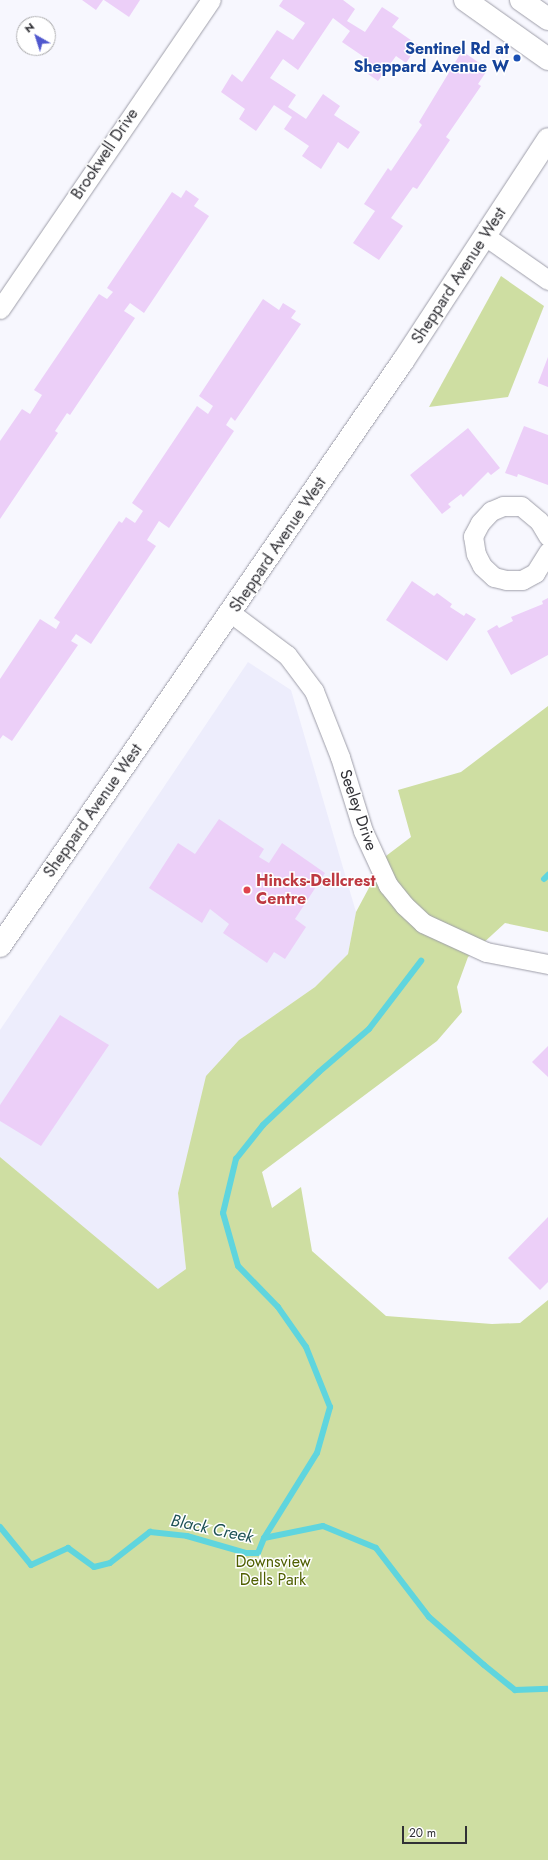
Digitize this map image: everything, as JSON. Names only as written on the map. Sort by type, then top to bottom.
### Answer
[{"type":"main road","points":[[465,0],[548,60]]},
{"type":"main road","points":[[521,0],[548,19]]},
{"type":"main road","name":"Sheppard Avenue West","points":[[0,946],[231,613],[485,236],[548,139]]},
{"type":"street","name":"Brookwell Drive","points":[[0,309],[211,0]]},
{"type":"street","points":[[485,236],[548,280]]},
{"type":"street","points":[[548,536],[539,521],[521,506],[503,506],[492,511],[480,523],[473,536],[476,554],[482,566],[494,577],[506,580],[522,580],[536,573],[548,552]]},
{"type":"street","name":"Seeley Drive","points":[[231,613],[287,655],[314,691],[340,757],[363,831],[388,885],[404,905],[423,924],[486,952],[548,964]]},
{"type":"shaded area","points":[[248,662],[291,690],[356,912],[348,954],[315,987],[239,1040],[178,1193],[186,1269],[158,1290],[0,1157],[0,1030]]},
{"type":"green space","points":[[501,276],[544,306],[508,397],[429,407]]},
{"type":"green space","name":"Downsview Dells Park","points":[[548,706],[548,932],[505,923],[468,957],[457,987],[462,1012],[437,1041],[262,1172],[272,1208],[301,1187],[312,1251],[386,1316],[492,1324],[520,1323],[548,1300],[548,1860],[0,1860],[0,1157],[158,1289],[186,1269],[178,1193],[206,1076],[239,1040],[315,987],[348,954],[356,912],[386,856],[411,837],[398,790],[461,772]]},
{"type":"building","points":[[82,0],[103,0],[96,10]]},
{"type":"building","points":[[104,0],[140,0],[129,17]]},
{"type":"building","points":[[283,0],[343,0],[355,9],[347,21],[365,32],[382,7],[399,18],[392,27],[418,45],[406,63],[396,56],[378,81],[361,69],[367,59],[342,42],[350,31],[333,18],[298,70],[283,59],[270,78],[296,95],[288,107],[306,119],[323,94],[340,106],[334,115],[360,132],[348,149],[338,142],[321,169],[302,156],[309,146],[284,129],[292,117],[274,105],[256,131],[239,119],[245,109],[221,92],[232,74],[242,82],[277,30],[293,40],[305,23],[279,6]]},
{"type":"building","points":[[462,51],[488,69],[478,84],[481,86],[446,137],[450,140],[417,189],[413,187],[391,218],[403,226],[379,260],[353,243],[375,211],[364,204],[388,168],[391,171],[422,125],[419,122]]},
{"type":"building","points":[[186,190],[199,199],[194,206],[209,216],[144,313],[130,303],[124,311],[135,318],[70,415],[67,413],[55,431],[58,433],[0,519],[0,441],[22,409],[30,414],[42,395],[34,390],[99,294],[107,299],[113,292],[107,288],[172,192],[181,198]]},
{"type":"building","points":[[263,299],[279,310],[283,303],[296,311],[291,318],[301,324],[235,421],[231,417],[226,425],[234,431],[169,528],[159,521],[147,540],[156,546],[91,644],[76,634],[71,641],[78,645],[12,741],[3,735],[0,739],[0,679],[40,619],[56,629],[60,622],[54,618],[119,521],[122,523],[126,517],[135,523],[143,511],[132,503],[197,406],[208,414],[213,406],[199,396]]},
{"type":"building","points":[[548,357],[548,387],[538,383]]},
{"type":"building","points":[[524,426],[548,435],[548,485],[518,474],[517,477],[505,473]]},
{"type":"building","points":[[468,428],[500,468],[491,475],[488,472],[463,497],[461,494],[448,504],[451,507],[442,514],[410,475]]},
{"type":"building","points":[[412,581],[434,596],[437,593],[452,604],[450,607],[464,616],[466,613],[476,619],[447,661],[386,620]]},
{"type":"building","points":[[548,598],[548,655],[511,675],[487,631],[497,625],[499,628],[513,621],[511,617],[543,604],[542,601]]},
{"type":"building","points":[[219,819],[264,849],[259,857],[269,863],[282,843],[325,873],[295,919],[306,927],[285,959],[274,952],[267,963],[223,933],[229,924],[210,909],[202,923],[149,888],[178,843],[195,854]]},
{"type":"building","points":[[60,1015],[109,1045],[41,1146],[0,1121],[0,1105]]},
{"type":"building","points":[[548,1046],[548,1077],[532,1062]]},
{"type":"building","points":[[548,1217],[548,1282],[540,1290],[508,1258]]},
{"type":"waterway","points":[[544,879],[548,875]]},
{"type":"waterway","points":[[0,1527],[31,1565],[68,1548],[94,1567],[110,1563],[150,1532],[187,1536],[246,1553],[258,1553],[264,1538],[317,1453],[330,1407],[306,1347],[278,1307],[238,1266],[223,1213],[236,1159],[263,1125],[319,1072],[369,1029],[421,961]]},
{"type":"waterway","name":"Black Creek","points":[[264,1538],[323,1526],[376,1548],[429,1617],[484,1665],[515,1690],[548,1689]]},
{"type":"place","name":"Sentinel Rd at Sheppard Avenue W","points":[[517,58]]},
{"type":"place","name":"Hincks-Dellcrest Centre","points":[[247,890]]}]
